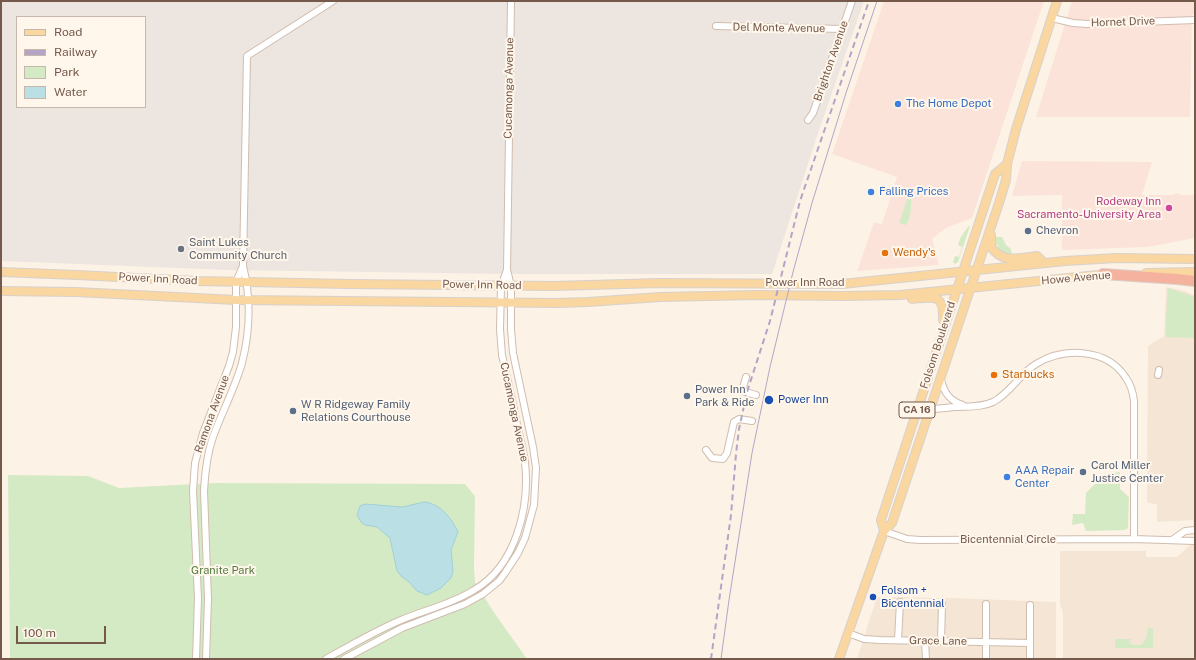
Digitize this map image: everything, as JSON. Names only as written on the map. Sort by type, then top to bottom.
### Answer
[{"type":"highway","points":[[1103,274],[1177,278],[1195,281]]},
{"type":"main road","name":"Folsom Boulevard","points":[[839,659],[884,531],[892,524],[977,270],[1006,180],[1007,164],[1024,101],[1057,1]]},
{"type":"main road","name":"Folsom Boulevard","points":[[884,531],[881,520],[956,289],[995,174],[1007,164]]},
{"type":"main road","points":[[991,226],[991,247],[1000,257],[1006,259],[1036,256],[1044,263]]},
{"type":"main road","name":"Howe Avenue","points":[[962,272],[1044,263],[1116,258],[1195,259]]},
{"type":"main road","name":"Power Inn Road","points":[[1,272],[236,282],[511,286],[654,283],[842,284],[962,272]]},
{"type":"main road","name":"Howe Avenue","points":[[956,289],[1103,274],[1195,272]]},
{"type":"main road","name":"Power Inn Road","points":[[1,291],[76,292],[236,300],[511,303],[588,302],[660,296],[843,296],[900,294],[956,289]]},
{"type":"main road","points":[[900,294],[904,299],[933,297],[939,300],[943,306],[943,330]]},
{"type":"street","name":"Ramona Avenue","points":[[206,659],[208,599],[204,491],[205,476],[214,436],[242,364],[248,326],[248,282],[243,266],[247,56],[333,1]]},
{"type":"street","name":"Cucamonga Avenue","points":[[344,659],[402,628],[476,598],[489,590],[499,580],[518,553],[532,518],[536,474],[533,447],[513,353],[511,334],[511,286],[507,270],[511,1]]},
{"type":"street","name":"Brighton Avenue","points":[[808,120],[812,113],[852,1]]},
{"type":"street","name":"Hornet Drive","points":[[1052,18],[1073,23],[1087,24],[1195,20]]},
{"type":"street","name":"Del Monte Avenue","points":[[716,26],[842,29]]},
{"type":"street","name":"Ramona Avenue","points":[[196,659],[198,598],[193,491],[195,463],[203,433],[233,352],[236,327],[236,282],[243,266]]},
{"type":"street","name":"Cucamonga Avenue","points":[[326,659],[400,620],[473,592],[485,584],[492,576],[505,560],[511,548],[523,505],[525,469],[523,450],[502,355],[500,329],[501,286],[507,270]]},
{"type":"street","points":[[929,410],[971,407],[988,404],[1000,398],[1035,364],[1059,354],[1089,354],[1104,358],[1123,373],[1130,384],[1134,401],[1134,539]]},
{"type":"street","points":[[746,377],[742,391],[756,394]]},
{"type":"street","points":[[940,378],[942,386],[949,399],[959,404],[971,407]]},
{"type":"street","points":[[706,450],[712,458],[723,459],[727,453],[734,422],[739,419],[752,421]]},
{"type":"street","points":[[1172,540],[1186,531],[1193,530],[1194,541]]},
{"type":"street","name":"Bicentennial Circle","points":[[884,531],[907,539],[920,540],[1134,539],[1194,541]]},
{"type":"street","points":[[898,640],[900,602]]},
{"type":"street","points":[[941,641],[942,604]]},
{"type":"street","points":[[986,604],[986,659]]},
{"type":"street","points":[[1030,605],[1030,659]]},
{"type":"street","name":"Grace Lane","points":[[848,632],[864,639],[1030,643]]},
{"type":"street","points":[[924,641],[926,659]]},
{"type":"shaded area","points":[[1,1],[864,1],[817,136],[772,274],[514,274],[230,270],[1,261]]},
{"type":"shaded area","points":[[884,1],[1044,1],[972,218],[946,228],[932,239],[939,265],[857,271],[874,222],[882,224],[897,177],[832,154]]},
{"type":"shaded area","points":[[1072,1],[1195,1],[1195,14],[1192,15],[1190,117],[1036,117]]},
{"type":"shaded area","points":[[1022,161],[1152,162],[1142,195],[1174,195],[1179,193],[1180,195],[1195,195],[1195,238],[1148,247],[1062,250],[1062,195],[1012,196]]},
{"type":"shaded area","points":[[1166,287],[1185,291],[1195,296],[1195,537],[1193,520],[1157,522],[1157,504],[1148,503],[1147,501],[1148,346],[1164,336]]},
{"type":"shaded area","points":[[1190,545],[1195,545],[1195,659],[1063,659],[1063,612],[1060,605],[1060,551],[1146,551],[1146,557],[1177,557]]},
{"type":"shaded area","points":[[877,597],[1056,602],[1056,659],[857,659]]},
{"type":"green space","points":[[910,191],[912,192],[910,218],[906,225],[899,223]]},
{"type":"green space","points":[[969,226],[958,262],[955,264],[953,262],[955,256],[959,257],[962,247],[958,245],[959,242]]},
{"type":"green space","points":[[996,237],[1002,237],[1006,245],[1011,249],[1012,254],[1004,254],[998,249],[998,245],[996,245]]},
{"type":"green space","points":[[1168,288],[1195,297],[1195,338],[1166,337]]},
{"type":"green space","points":[[1120,472],[1120,489],[1129,497],[1128,528],[1125,530],[1086,531],[1083,523],[1072,525],[1073,514],[1085,514],[1086,493],[1102,477],[1112,477],[1113,473]]},
{"type":"green space","name":"Granite Park","points":[[8,475],[88,476],[119,488],[215,483],[465,484],[475,496],[475,582],[493,611],[527,659],[10,659]]},
{"type":"green space","points":[[1148,628],[1153,628],[1153,648],[1115,648],[1115,639],[1131,639],[1129,641],[1132,645],[1141,645],[1146,639]]},
{"type":"water","points":[[425,502],[431,503],[441,509],[453,522],[458,532],[451,550],[453,571],[451,578],[441,588],[427,595],[417,591],[397,571],[390,538],[377,527],[365,525],[361,522],[357,515],[360,506],[365,504],[402,507]]},
{"type":"tram line","points":[[721,659],[752,453],[770,367],[793,272],[812,203],[846,93],[877,1]]},
{"type":"railway","points":[[711,659],[731,515],[739,429],[747,392],[770,321],[800,201],[869,1]]},
{"type":"place","name":"The Home Depot","points":[[898,104]]},
{"type":"place","name":"Falling Prices","points":[[871,192]]},
{"type":"place","name":"Rodeway Inn Sacramento-University Area","points":[[1169,208]]},
{"type":"place","name":"Chevron","points":[[1028,231]]},
{"type":"place","name":"Saint Lukes Community Church","points":[[181,249]]},
{"type":"place","name":"Wendy's","points":[[885,253]]},
{"type":"place","name":"Starbucks","points":[[994,375]]},
{"type":"place","name":"Power Inn Park & Ride","points":[[687,396]]},
{"type":"place","name":"Power Inn","points":[[769,400]]},
{"type":"place","name":"W R Ridgeway Family Relations Courthouse","points":[[293,411]]},
{"type":"place","name":"Carol Miller Justice Center","points":[[1083,472]]},
{"type":"place","name":"AAA Repair Center","points":[[1007,477]]},
{"type":"place","name":"Folsom + Bicentennial","points":[[873,597]]}]
